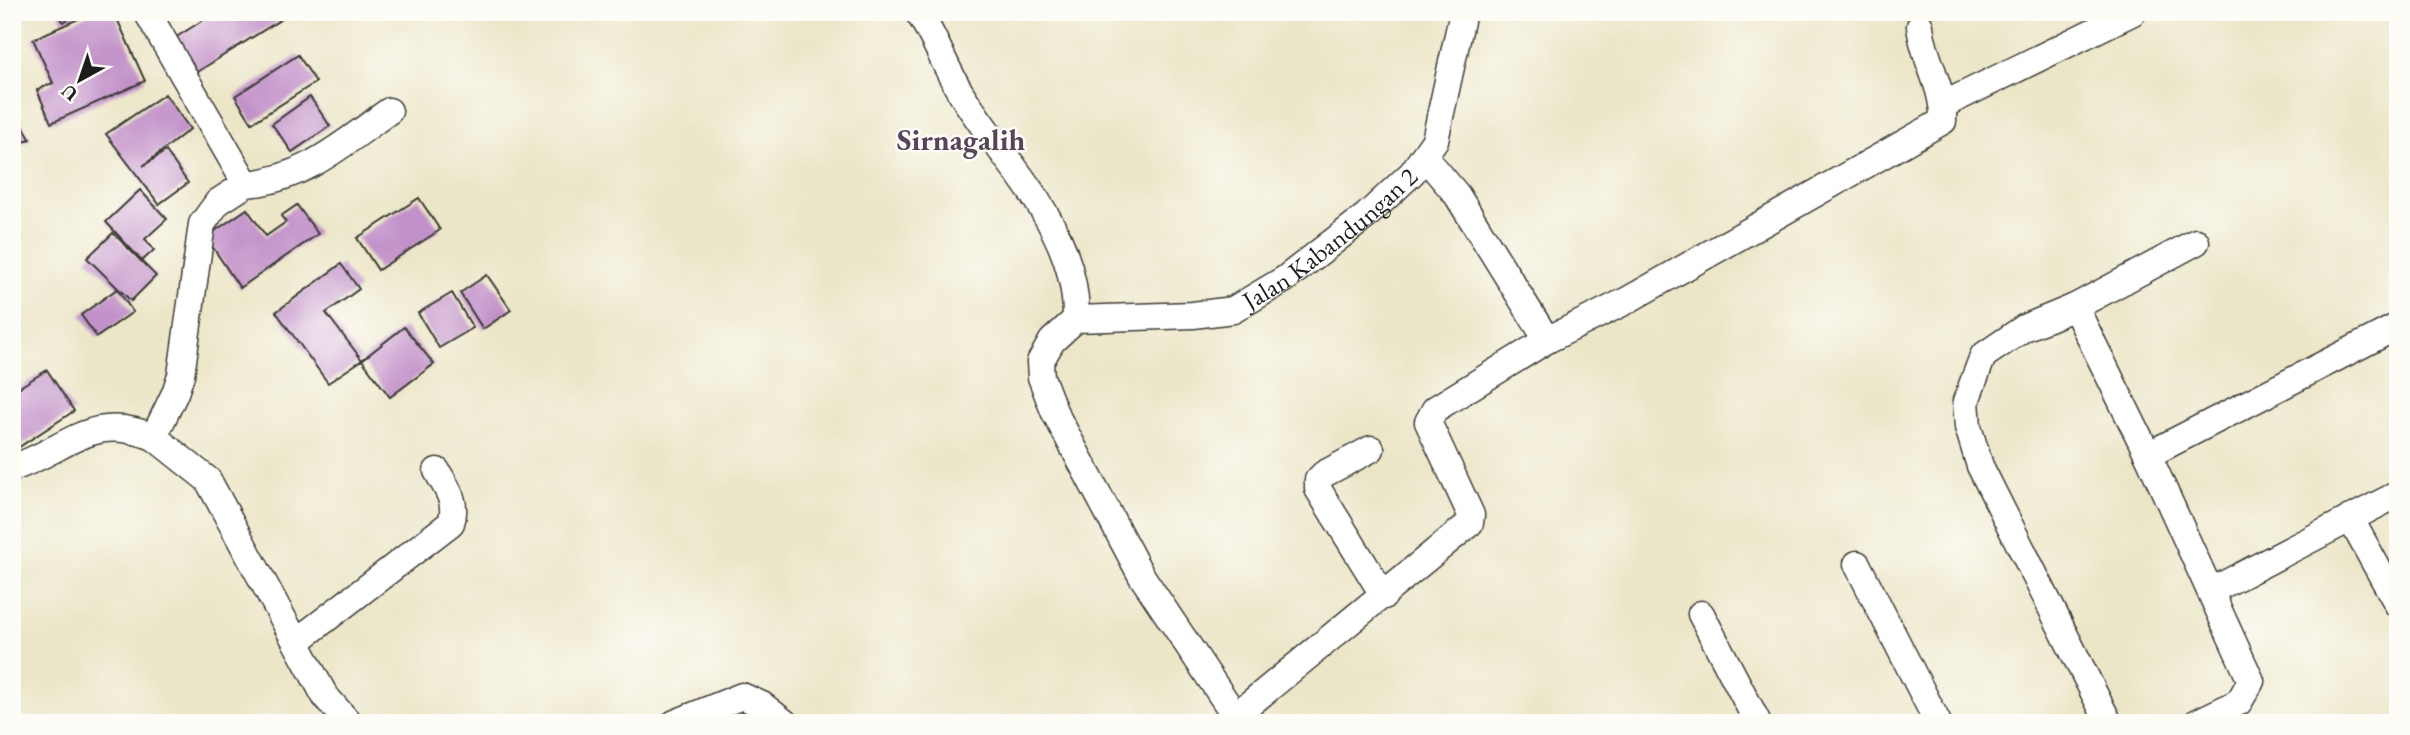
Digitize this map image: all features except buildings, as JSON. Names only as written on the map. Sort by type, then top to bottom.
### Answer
[{"type":"street","points":[[147,12],[246,184]]},
{"type":"street","points":[[918,12],[945,56],[962,96],[1048,215],[1066,254],[1076,293],[1076,319],[1052,341],[1040,362],[1041,377],[1054,411],[1141,575],[1237,719],[1470,523],[1471,515],[1430,429],[1429,416],[1548,340],[1626,301],[1943,121],[1943,105],[1923,51],[1920,26]]},
{"type":"street","name":"Jalan Kabandungan 2","points":[[1076,319],[1193,315],[1233,310],[1285,279],[1366,216],[1412,173],[1435,140],[1464,12]]},
{"type":"street","points":[[1943,105],[2133,12]]},
{"type":"street","points":[[154,436],[175,394],[181,375],[202,224],[218,202],[246,184],[279,179],[316,164],[389,111]]},
{"type":"street","points":[[1424,156],[1457,195],[1548,340]]},
{"type":"street","points":[[2109,723],[1980,466],[1968,427],[1966,401],[1983,356],[2024,328],[2075,307],[2196,242]]},
{"type":"street","points":[[2075,307],[2148,455],[2251,681],[2239,702],[2205,721]]},
{"type":"street","points":[[2148,455],[2398,326]]},
{"type":"street","points":[[12,468],[95,430],[118,426],[154,436],[208,480],[325,696],[349,723]]},
{"type":"street","points":[[1371,449],[1324,474],[1318,480],[1318,489],[1384,596]]},
{"type":"street","points":[[296,642],[451,523],[456,510],[437,471]]},
{"type":"street","points":[[2211,591],[2398,494]]},
{"type":"street","points":[[2350,518],[2398,605]]},
{"type":"street","points":[[1857,564],[1938,723]]},
{"type":"street","points":[[1701,614],[1758,723]]},
{"type":"street","points":[[675,723],[742,696],[752,699],[785,723]]},
{"type":"district","name":"Sirnagalih","points":[[961,140]]}]
